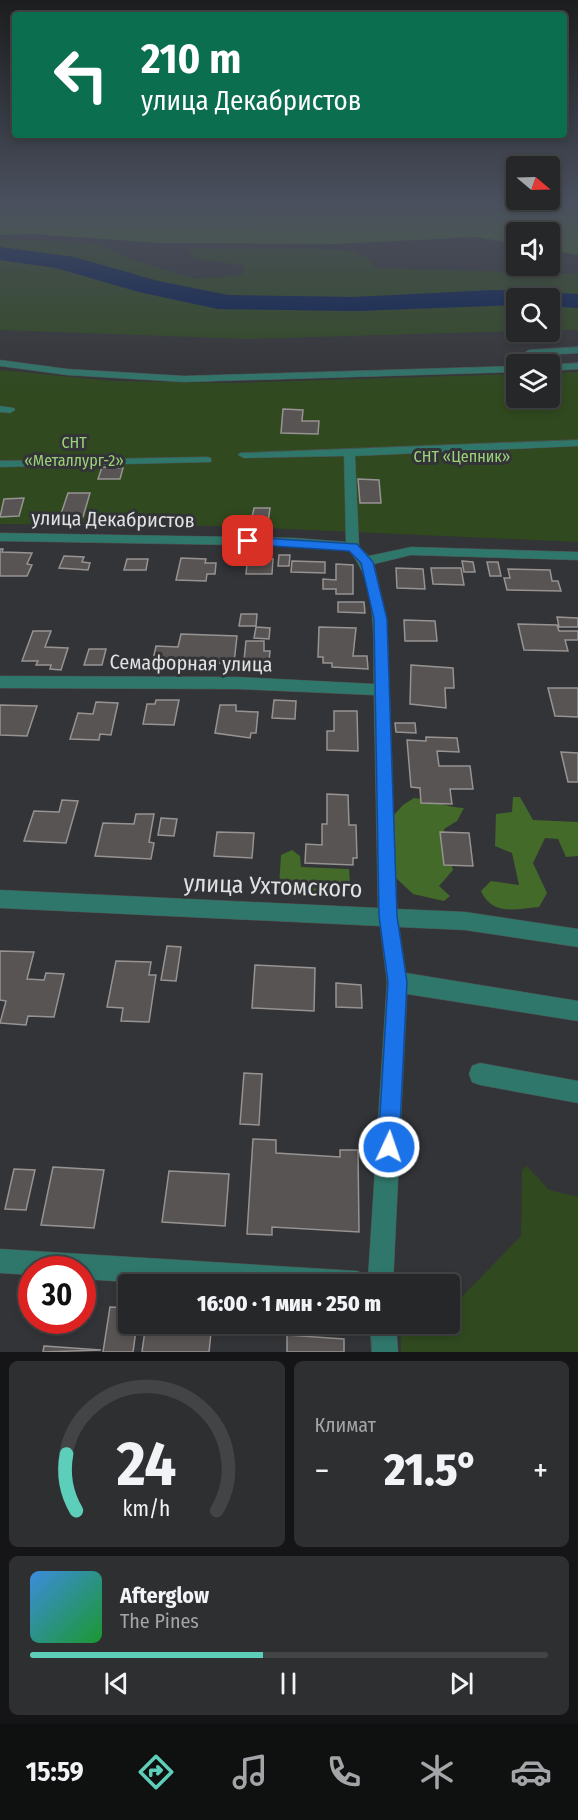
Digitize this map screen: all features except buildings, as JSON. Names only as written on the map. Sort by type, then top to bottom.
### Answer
[{"type":"street","points":[[528,353],[578,350]]},
{"type":"street","points":[[0,363],[67,372],[184,379],[506,369]]},
{"type":"street","points":[[560,367],[578,366]]},
{"type":"street","points":[[244,455],[578,443]]},
{"type":"street","points":[[349,453],[352,547],[367,562],[380,619],[380,690],[388,916],[397,982],[382,1274]]},
{"type":"street","points":[[0,464],[207,460]]},
{"type":"street","name":"улица Декабристов","points":[[0,537],[83,536],[294,542],[352,547]]},
{"type":"street","points":[[367,562],[381,556],[411,551],[577,558]]},
{"type":"street","name":"Семафорная улица","points":[[0,682],[237,684],[380,690]]},
{"type":"street","name":"улица Ухтомского","points":[[0,899],[465,921],[578,938]]},
{"type":"street","points":[[397,982],[578,1011]]},
{"type":"street","points":[[480,1074],[578,1092]]},
{"type":"street","points":[[0,1261],[202,1274]]},
{"type":"street","points":[[384,1334],[385,1352]]},
{"type":"green space","points":[[0,266],[56,268],[139,292],[218,309],[356,311],[506,305],[506,331],[249,339],[0,330]]},
{"type":"green space","points":[[106,266],[154,266],[195,279],[242,275],[245,266],[375,266],[376,268],[506,272],[506,276],[578,274],[578,294],[560,293],[560,288],[506,288],[506,291],[354,297],[228,295],[158,281]]},
{"type":"green space","points":[[560,307],[578,308],[578,330],[560,330]]},
{"type":"green space","name":"СНТ «Цепник»","points":[[0,370],[114,381],[234,383],[506,374],[506,408],[560,408],[560,373],[578,372],[578,542],[221,526],[0,524]]},
{"type":"green space","points":[[513,797],[520,797],[533,820],[578,822],[578,856],[566,857],[558,839],[545,838],[533,863],[547,893],[539,907],[498,908],[486,899],[481,891],[491,881],[519,885],[512,853],[495,846],[496,814],[512,812]]},
{"type":"green space","points":[[414,798],[464,808],[457,821],[444,829],[445,845],[453,870],[439,886],[450,896],[444,901],[413,894],[396,878],[392,817],[403,805]]},
{"type":"green space","points":[[292,850],[300,856],[301,867],[349,869],[350,884],[343,893],[290,897],[279,888],[281,855]]},
{"type":"green space","points":[[527,1166],[549,1190],[578,1197],[578,1352],[401,1352],[400,1334],[460,1334],[460,1299],[521,1236],[522,1170]]},
{"type":"water","points":[[43,266],[106,266],[158,281],[228,295],[354,297],[506,291],[506,305],[356,311],[218,309],[139,292]]},
{"type":"water","points":[[560,293],[578,294],[578,308],[560,307]]},
{"type":"route","points":[[248,541],[352,547],[367,562],[380,619],[380,690],[388,916],[397,982],[389,1147]]},
{"type":"park label","name":"СНТ «Металлург-2»","points":[[74,451]]}]
